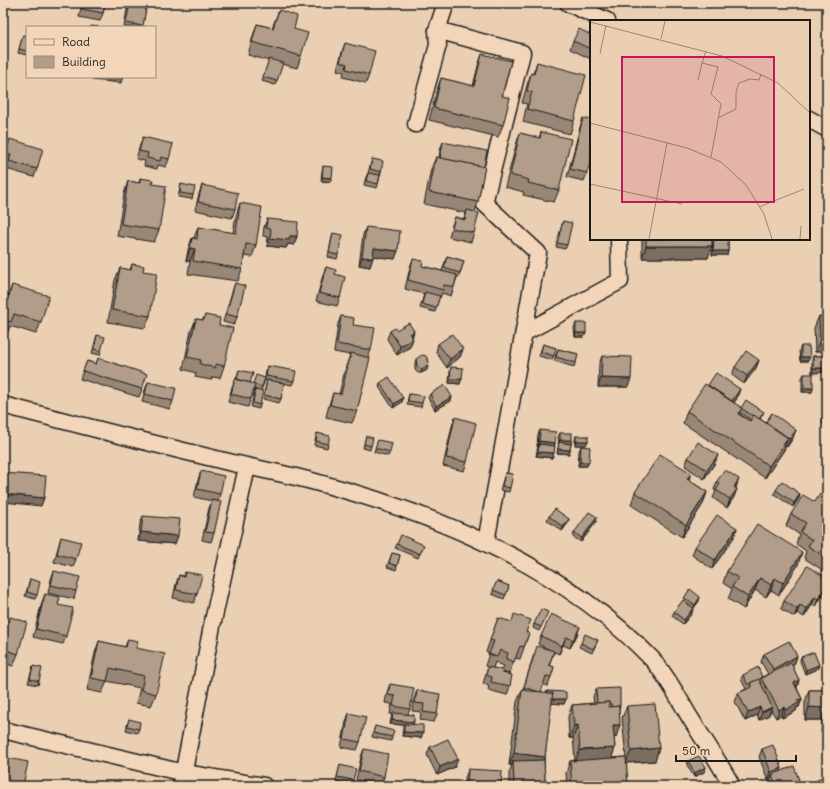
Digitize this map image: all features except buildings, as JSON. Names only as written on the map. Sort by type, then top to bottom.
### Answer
[{"type":"street","points":[[416,124],[438,45],[437,30],[446,3]]},
{"type":"street","points":[[568,3],[605,20]]},
{"type":"street","points":[[437,30],[522,53],[484,203],[538,253],[486,542]]},
{"type":"street","points":[[810,120],[827,129]]},
{"type":"street","points":[[524,333],[620,281],[619,240]]},
{"type":"street","points":[[3,405],[247,467],[308,480],[356,494],[445,525],[486,542],[537,571],[583,601],[619,628],[653,660],[677,693],[732,786]]},
{"type":"street","points":[[182,780],[212,626],[247,467]]},
{"type":"street","points":[[3,730],[182,780],[264,786]]}]
